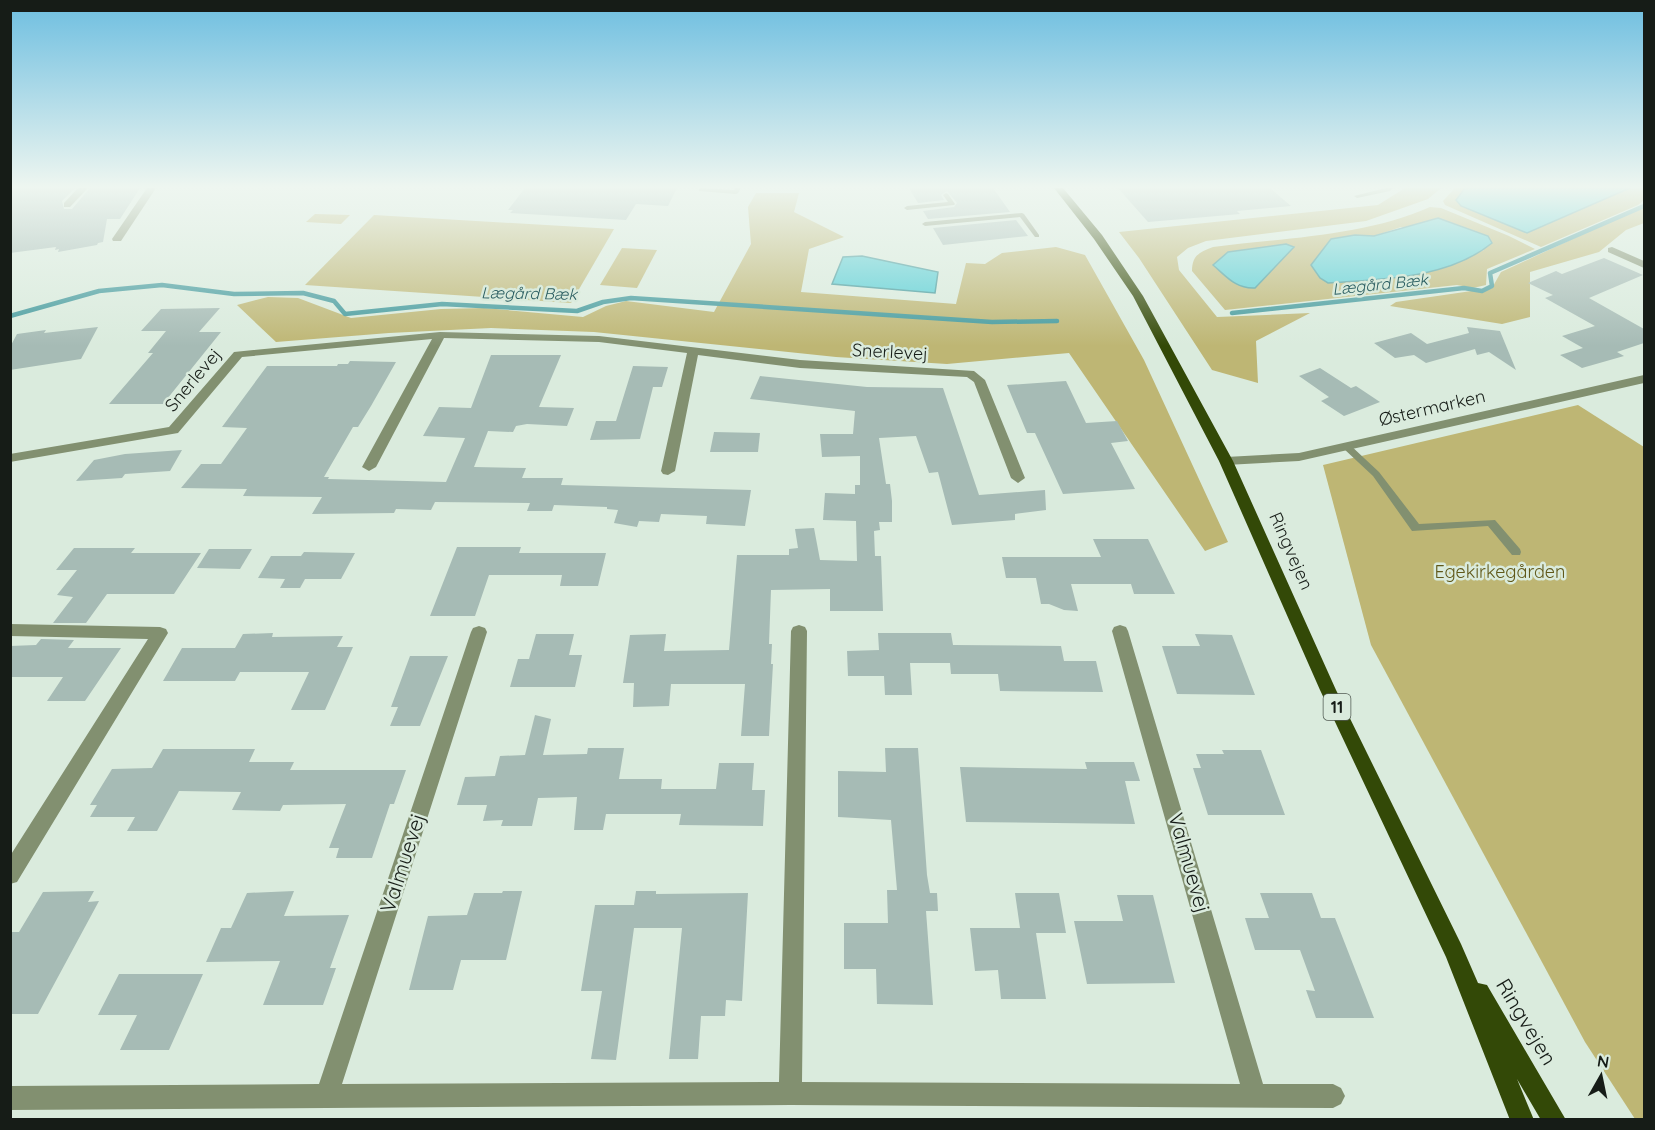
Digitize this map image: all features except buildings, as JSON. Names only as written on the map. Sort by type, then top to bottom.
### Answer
[{"type":"main road","name":"Ringvejen","points":[[1101,241],[1138,296],[1226,461],[1329,690],[1454,951],[1522,1119]]},
{"type":"main road","name":"Ringvejen","points":[[1454,951],[1554,1119]]},
{"type":"street","points":[[1612,250],[1644,265]]},
{"type":"street","points":[[369,467],[440,335]]},
{"type":"street","name":"Snerlevej","points":[[10,458],[173,430],[238,354],[440,335],[542,336],[599,339],[811,365],[970,374],[979,380],[1018,478]]},
{"type":"street","points":[[668,471],[693,351]]},
{"type":"street","name":"Østermarken","points":[[1226,461],[1299,457],[1644,379]]},
{"type":"street","points":[[10,630],[160,633],[10,875]]},
{"type":"street","points":[[790,1093],[799,631]]},
{"type":"street","name":"Valmuevej","points":[[1120,631],[1255,1096]]},
{"type":"street","name":"Valmuevej","points":[[327,1094],[478,632]]},
{"type":"street","points":[[10,1098],[327,1094],[790,1093],[1333,1096]]},
{"type":"lane","points":[[1346,446],[1376,474],[1416,528],[1491,522],[1515,552]]},
{"type":"green space","points":[[349,241],[607,241],[571,303],[305,285]]},
{"type":"green space","points":[[751,241],[833,241],[809,249],[801,292],[956,304],[966,263],[985,264],[1002,253],[1056,247],[1085,255],[1144,360],[1228,542],[1205,551],[1069,353],[947,364],[836,357],[594,332],[491,328],[276,342],[237,305],[268,297],[298,298],[351,318],[441,309],[484,308],[583,317],[606,306],[626,301],[714,312]]},
{"type":"green space","points":[[1126,241],[1208,241],[1188,248],[1177,257],[1179,270],[1217,317],[1310,313],[1256,341],[1258,383],[1212,370]]},
{"type":"green space","points":[[1267,241],[1359,241],[1387,279],[1441,269],[1484,250],[1451,241],[1518,241],[1535,249],[1487,269],[1486,285],[1473,288],[1457,285],[1225,310],[1192,271],[1195,258],[1213,247]]},
{"type":"green space","points":[[1527,241],[1555,241],[1541,247]]},
{"type":"green space","points":[[1569,241],[1613,241],[1599,252],[1530,272],[1530,317],[1502,324],[1390,306],[1396,302],[1492,288],[1501,272]]},
{"type":"green space","points":[[622,248],[657,250],[637,288],[600,285]]},
{"type":"green space","name":"Egekirkegården","points":[[1578,405],[1644,447],[1644,1119],[1635,1119],[1585,1042],[1371,645],[1323,465]]},
{"type":"water","points":[[1330,241],[1491,241],[1492,243],[1475,255],[1455,264],[1414,275],[1392,278],[1328,283],[1320,278],[1311,265]]},
{"type":"water","points":[[1286,244],[1294,247],[1255,288],[1242,287],[1227,278],[1213,265],[1228,252]]},
{"type":"water","points":[[862,256],[938,272],[935,293],[832,284],[843,257]]},
{"type":"waterway","name":"Lægård Bæk","points":[[1232,313],[1464,288],[1482,291],[1492,286],[1490,273],[1564,241]]},
{"type":"waterway","name":"Lægård Bæk","points":[[10,316],[99,291],[162,285],[234,294],[303,293],[334,301],[345,314],[442,304],[577,311],[603,302],[631,298],[992,322],[1057,321]]}]
